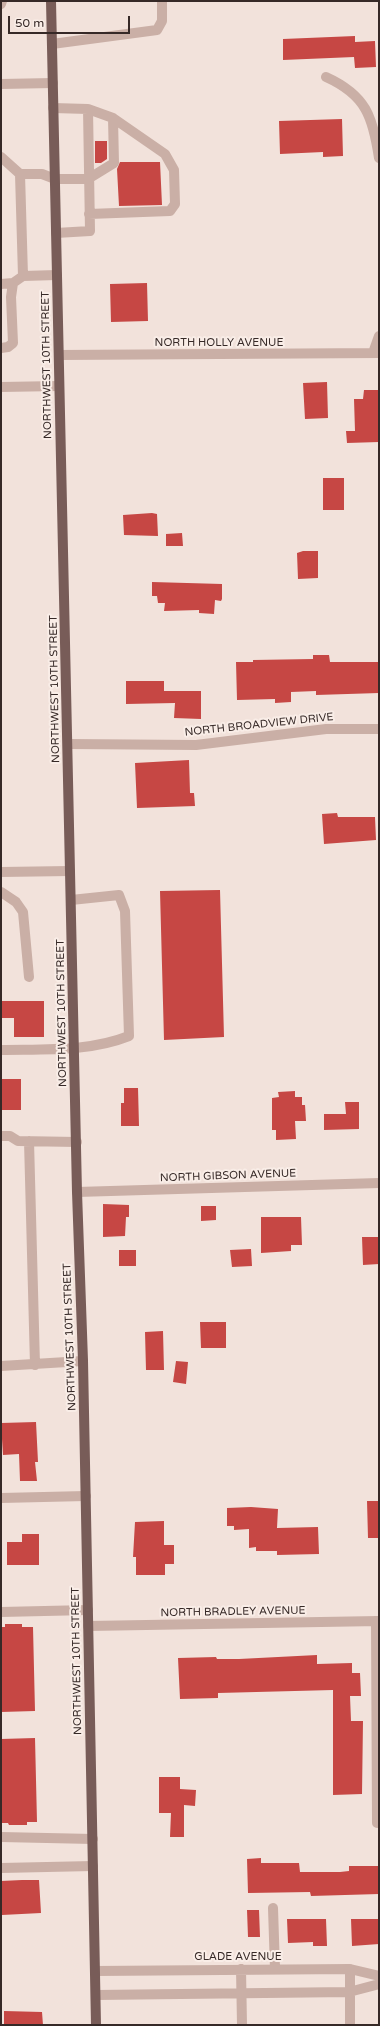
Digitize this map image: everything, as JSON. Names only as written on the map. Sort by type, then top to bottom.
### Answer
[{"type":"main road","name":"NORTHWEST 10TH STREET","points":[[51,1],[77,1192],[83,1361],[96,2025]]},
{"type":"street","points":[[52,44],[157,30],[162,21],[162,1]]},
{"type":"street","points":[[326,77],[359,99],[371,118],[379,158]]},
{"type":"street","points":[[1,84],[53,83]]},
{"type":"street","points":[[53,108],[88,109],[113,118],[165,154],[174,170],[175,204],[170,211],[89,214]]},
{"type":"street","points":[[56,233],[90,231],[88,109]]},
{"type":"street","points":[[1,158],[20,174],[42,174],[55,179],[88,179],[114,163],[113,118]]},
{"type":"street","points":[[20,174],[23,276]]},
{"type":"street","points":[[1,284],[14,283],[23,276],[57,274]]},
{"type":"street","points":[[5,348],[13,343],[11,297],[14,283]]},
{"type":"street","points":[[376,353],[379,336]]},
{"type":"street","name":"NORTH HOLLY AVENUE","points":[[59,355],[376,353]]},
{"type":"street","points":[[1,387],[59,386]]},
{"type":"street","name":"NORTH BROADVIEW DRIVE","points":[[68,744],[196,745],[326,729],[379,729]]},
{"type":"street","points":[[1,872],[70,871]]},
{"type":"street","points":[[1,892],[16,902],[22,912],[28,977]]},
{"type":"street","points":[[1,1050],[75,1048],[110,1043],[129,1036],[125,911],[119,895],[71,900]]},
{"type":"street","points":[[1,1136],[10,1136],[18,1141],[77,1142]]},
{"type":"street","points":[[29,1141],[35,1365]]},
{"type":"street","name":"NORTH GIBSON AVENUE","points":[[77,1192],[379,1183]]},
{"type":"street","points":[[1,1366],[83,1361]]},
{"type":"street","points":[[1,1498],[86,1496]]},
{"type":"street","points":[[1,1612],[88,1610]]},
{"type":"street","points":[[377,1823],[378,1621]]},
{"type":"street","name":"NORTH BRADLEY AVENUE","points":[[88,1626],[378,1621]]},
{"type":"street","points":[[1,1837],[93,1839]]},
{"type":"street","points":[[1,1868],[93,1866]]},
{"type":"street","points":[[273,1908],[275,1969]]},
{"type":"street","points":[[241,1969],[242,2025]]},
{"type":"street","points":[[350,1969],[350,2025]]},
{"type":"street","name":"GLADE AVENUE","points":[[95,1971],[350,1969],[379,1976]]},
{"type":"street","points":[[96,1995],[241,1992],[349,1992],[379,1984]]},
{"type":"building","points":[[355,36],[355,42],[375,41],[376,67],[355,68],[354,57],[283,60],[283,39]]},
{"type":"building","points":[[342,119],[343,156],[323,157],[323,152],[280,154],[279,121]]},
{"type":"building","points":[[95,141],[107,141],[107,159],[101,163],[95,163]]},
{"type":"building","points":[[120,162],[160,162],[162,205],[119,206],[117,169]]},
{"type":"building","points":[[147,283],[148,321],[111,322],[110,284]]},
{"type":"building","points":[[327,382],[328,418],[305,419],[303,383]]},
{"type":"building","points":[[364,390],[379,390],[379,442],[347,443],[346,431],[355,431],[354,399],[363,399]]},
{"type":"building","points":[[323,478],[344,478],[344,510],[323,510]]},
{"type":"building","points":[[157,514],[158,536],[124,535],[123,515]]},
{"type":"building","points":[[182,533],[183,546],[166,546],[166,534]]},
{"type":"building","points":[[303,551],[318,551],[318,578],[298,579],[297,553]]},
{"type":"building","points":[[152,582],[222,584],[222,599],[221,601],[215,600],[214,614],[199,613],[199,610],[164,611],[165,603],[158,603],[157,596],[152,596]]},
{"type":"building","points":[[313,655],[329,655],[330,662],[379,662],[379,693],[316,695],[316,691],[291,692],[291,702],[275,703],[275,699],[237,700],[236,662],[253,662],[253,660],[313,659]]},
{"type":"building","points":[[126,681],[164,681],[164,691],[201,691],[201,719],[174,718],[175,703],[126,704]]},
{"type":"building","points":[[189,760],[190,793],[194,793],[195,806],[137,808],[135,763]]},
{"type":"building","points":[[337,813],[338,817],[375,817],[376,840],[324,844],[322,814]]},
{"type":"building","points":[[220,890],[224,1037],[164,1040],[160,891]]},
{"type":"building","points":[[1,1001],[44,1001],[44,1037],[14,1037],[14,1018],[1,1018]]},
{"type":"building","points":[[1,1079],[21,1079],[21,1110],[1,1110]]},
{"type":"building","points":[[124,1088],[138,1088],[139,1126],[121,1126],[121,1103],[124,1103]]},
{"type":"building","points":[[295,1091],[295,1097],[302,1097],[302,1105],[305,1105],[306,1121],[295,1121],[296,1139],[276,1140],[276,1130],[272,1130],[272,1098],[279,1097],[278,1092]]},
{"type":"building","points":[[345,1102],[359,1102],[359,1129],[324,1130],[324,1114],[346,1114]]},
{"type":"building","points":[[103,1204],[129,1205],[129,1217],[126,1217],[125,1236],[103,1237]]},
{"type":"building","points":[[201,1206],[216,1206],[216,1220],[201,1221]]},
{"type":"building","points":[[261,1217],[301,1217],[302,1245],[291,1245],[291,1251],[261,1253]]},
{"type":"building","points":[[362,1237],[379,1237],[379,1264],[363,1265]]},
{"type":"building","points":[[251,1249],[252,1266],[232,1267],[230,1250]]},
{"type":"building","points":[[119,1250],[136,1250],[136,1266],[119,1266]]},
{"type":"building","points":[[200,1322],[226,1322],[226,1348],[201,1348]]},
{"type":"building","points":[[163,1331],[164,1370],[146,1370],[145,1332]]},
{"type":"building","points":[[176,1361],[188,1362],[186,1384],[173,1382]]},
{"type":"building","points":[[36,1422],[38,1462],[35,1462],[37,1481],[20,1481],[19,1454],[3,1455],[1,1423]]},
{"type":"building","points":[[367,1501],[379,1501],[379,1538],[368,1538]]},
{"type":"building","points":[[251,1507],[278,1509],[277,1528],[318,1527],[319,1554],[277,1555],[277,1551],[256,1551],[256,1547],[249,1548],[249,1529],[234,1530],[234,1526],[227,1526],[227,1508]]},
{"type":"building","points":[[164,1521],[164,1545],[174,1545],[174,1564],[165,1564],[165,1575],[136,1575],[136,1557],[133,1557],[135,1522]]},
{"type":"building","points":[[22,1534],[39,1534],[39,1565],[7,1565],[7,1542],[22,1542]]},
{"type":"building","points":[[5,1624],[22,1624],[22,1627],[33,1627],[35,1711],[1,1712],[1,1627],[5,1627]]},
{"type":"building","points":[[317,1655],[317,1664],[352,1663],[352,1673],[360,1673],[361,1696],[350,1696],[351,1721],[363,1721],[362,1794],[333,1795],[333,1690],[218,1693],[218,1698],[180,1699],[178,1658],[216,1657],[217,1659],[239,1659]]},
{"type":"building","points":[[35,1738],[37,1822],[27,1822],[27,1825],[9,1825],[8,1823],[1,1823],[1,1739]]},
{"type":"building","points":[[159,1777],[180,1777],[180,1789],[196,1790],[195,1806],[184,1805],[184,1837],[170,1837],[171,1813],[159,1813]]},
{"type":"building","points":[[261,1858],[261,1863],[299,1863],[300,1872],[340,1872],[349,1871],[349,1866],[379,1866],[379,1894],[311,1896],[310,1892],[248,1893],[247,1859]]},
{"type":"building","points":[[39,1880],[41,1913],[2,1915],[1,1881]]},
{"type":"building","points":[[247,1910],[259,1910],[260,1937],[248,1937]]},
{"type":"building","points":[[287,1919],[326,1919],[327,1946],[313,1946],[313,1942],[288,1943]]},
{"type":"building","points":[[351,1919],[379,1919],[379,1944],[352,1946]]},
{"type":"building","points":[[4,2011],[42,2012],[43,2025],[4,2025]]}]
